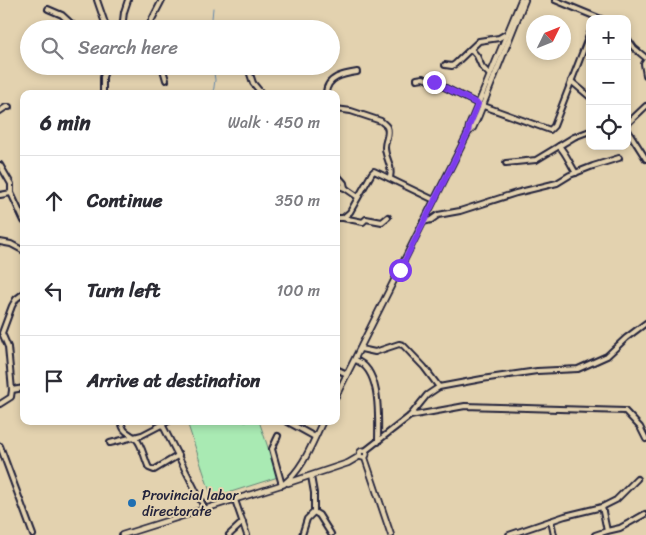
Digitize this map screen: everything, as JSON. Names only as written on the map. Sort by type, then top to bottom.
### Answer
[{"type":"street","points":[[96,0],[104,20]]},
{"type":"street","points":[[123,20],[128,0]]},
{"type":"street","points":[[152,20],[162,0]]},
{"type":"street","points":[[490,84],[490,76],[521,0]]},
{"type":"street","points":[[340,388],[468,133],[473,128],[525,0]]},
{"type":"street","points":[[555,0],[589,15]]},
{"type":"street","points":[[48,9],[62,15],[67,20]]},
{"type":"street","points":[[445,66],[452,66],[479,41],[499,38],[508,32]]},
{"type":"street","points":[[417,78],[434,82],[481,105],[550,130],[554,126],[586,43]]},
{"type":"street","points":[[631,44],[646,60],[644,64],[646,75]]},
{"type":"street","points":[[472,49],[482,67],[490,76]]},
{"type":"street","points":[[326,90],[329,83],[336,78],[357,72]]},
{"type":"street","points":[[103,90],[104,75]]},
{"type":"street","points":[[165,75],[166,80]]},
{"type":"street","points":[[250,75],[253,83],[259,90]]},
{"type":"street","points":[[571,81],[586,94]]},
{"type":"street","points":[[631,120],[646,106]]},
{"type":"street","points":[[0,111],[9,107]]},
{"type":"street","points":[[340,110],[351,111],[381,121],[387,127],[388,134],[385,147],[392,172],[390,178]]},
{"type":"street","points":[[506,164],[536,160],[574,137],[586,133]]},
{"type":"street","points":[[631,135],[646,158]]},
{"type":"street","points":[[559,146],[563,150],[568,163],[576,172]]},
{"type":"street","points":[[423,222],[432,220],[438,215],[460,211],[516,193],[557,183],[576,172],[619,158]]},
{"type":"street","points":[[0,165],[11,184],[11,193],[20,212]]},
{"type":"street","points":[[343,218],[350,212],[374,171],[434,200]]},
{"type":"street","points":[[340,178],[345,188]]},
{"type":"street","points":[[340,186],[358,197]]},
{"type":"street","points":[[0,194],[11,193]]},
{"type":"street","points":[[343,218],[363,222],[366,219],[382,222],[388,217]]},
{"type":"street","points":[[0,242],[11,244],[20,249]]},
{"type":"street","points":[[0,404],[11,397],[12,390],[8,347],[1,332],[12,306],[20,296]]},
{"type":"street","points":[[122,535],[311,476],[362,457],[367,454],[364,451],[410,416],[427,395],[439,387],[482,378],[537,371],[578,369],[607,356],[631,333],[646,323]]},
{"type":"street","points":[[360,349],[375,352],[399,344],[403,345],[424,367],[439,387]]},
{"type":"street","points":[[355,360],[361,362],[366,367],[376,389],[378,442]]},
{"type":"street","points":[[340,370],[347,374]]},
{"type":"street","points":[[12,390],[20,389]]},
{"type":"street","points":[[410,416],[465,406],[625,411],[640,427],[646,439]]},
{"type":"street","points":[[123,425],[126,432],[139,441],[144,460],[150,468],[154,470],[179,455]]},
{"type":"street","points":[[293,425],[315,437]]},
{"type":"street","points":[[283,484],[297,471],[309,452],[321,425]]},
{"type":"street","points":[[110,444],[163,426],[205,509]]},
{"type":"street","points":[[278,436],[272,449],[283,484]]},
{"type":"street","points":[[0,446],[33,535]]},
{"type":"street","points":[[362,457],[391,535]]},
{"type":"street","points":[[302,535],[307,519],[314,512],[314,493],[311,476]]},
{"type":"street","points":[[509,535],[565,516],[602,507],[616,500],[638,479]]},
{"type":"street","points":[[235,500],[247,535]]},
{"type":"street","points":[[602,507],[607,531]]},
{"type":"street","points":[[314,512],[319,515],[331,534]]},
{"type":"street","points":[[595,535],[620,528],[645,514]]},
{"type":"street","points":[[551,521],[554,535]]},
{"type":"street","points":[[229,535],[243,522]]},
{"type":"green space","points":[[188,425],[260,425],[278,477],[212,498]]},
{"type":"waterway","points":[[212,20],[213,8]]},
{"type":"waterway","points":[[214,75],[214,90]]},
{"type":"place","name":"Provincial labor directorate","points":[[132,503]]},
{"type":"route","points":[[400,270],[468,133],[478,104],[434,82]]}]
